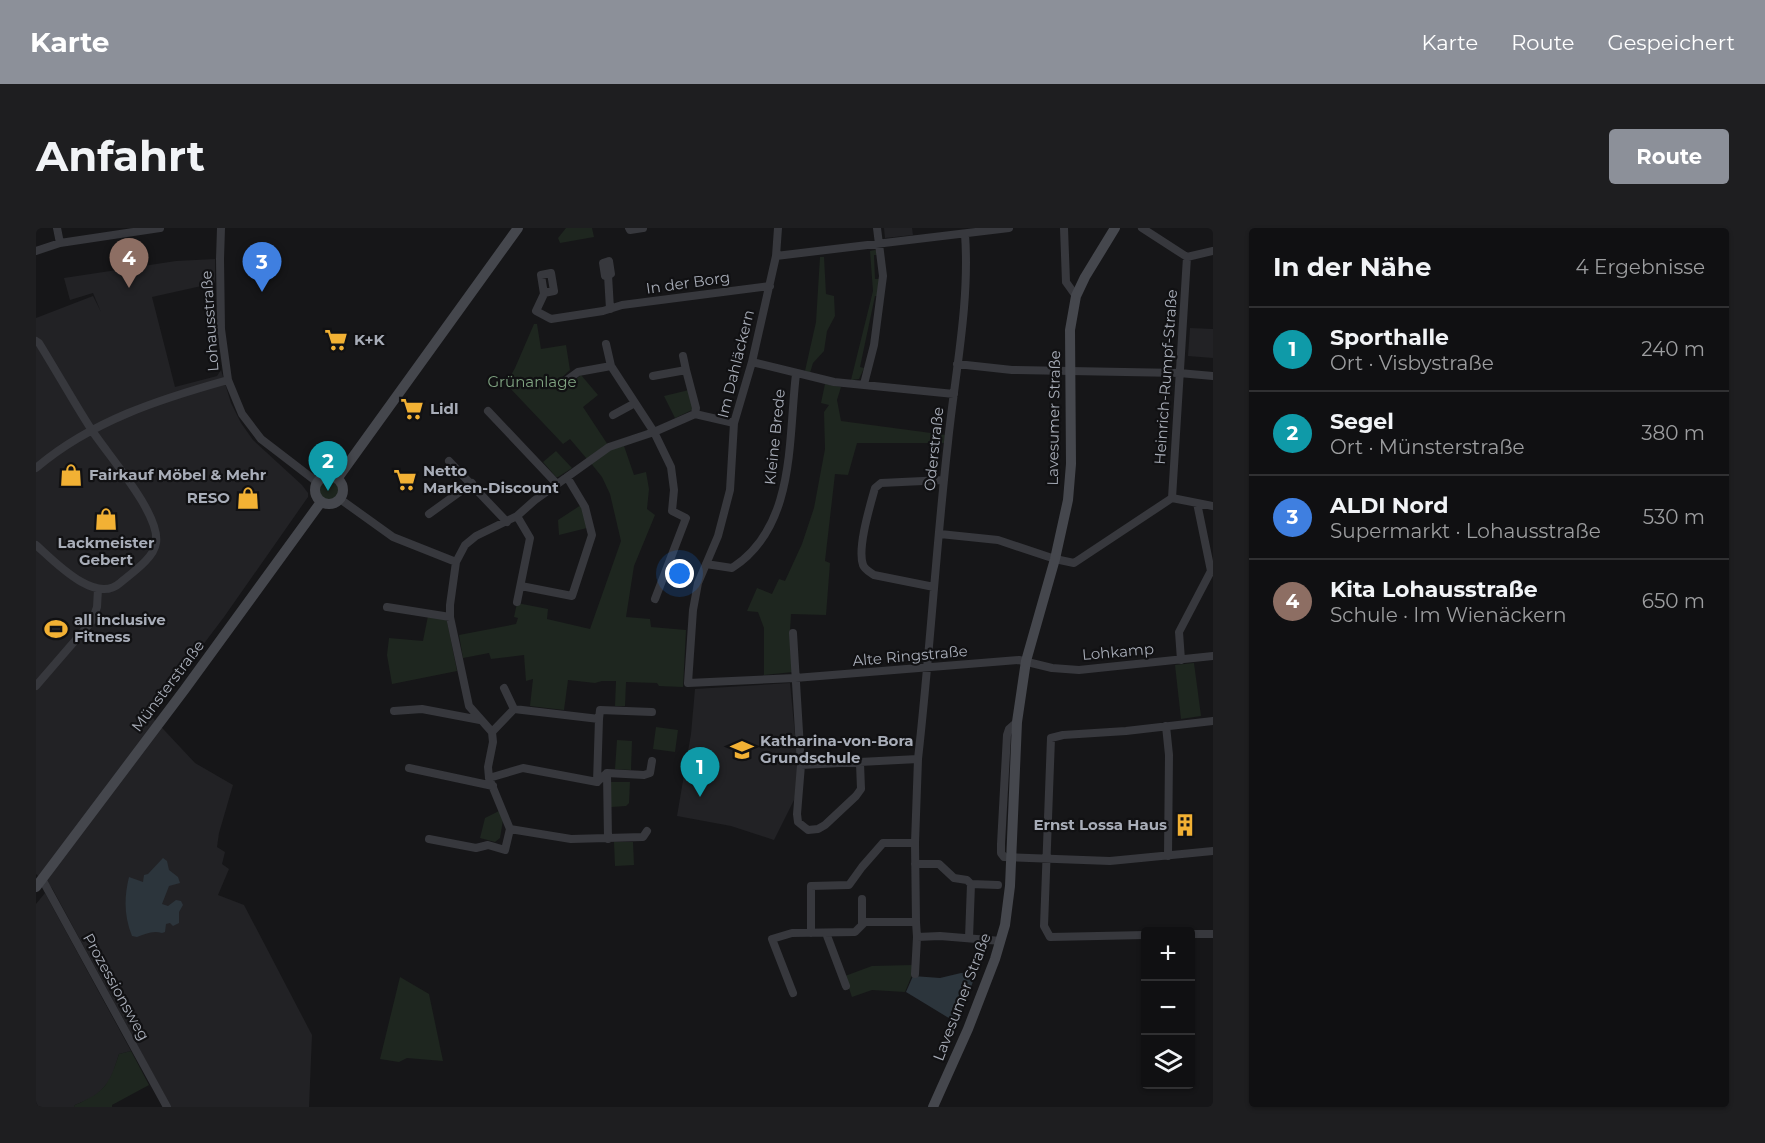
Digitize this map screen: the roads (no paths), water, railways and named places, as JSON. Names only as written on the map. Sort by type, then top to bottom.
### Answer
[{"type":"street","points":[[57,228],[60,243]]},
{"type":"street","points":[[36,250],[60,243],[160,228]]},
{"type":"street","name":"Lohausstraße","points":[[221,228],[221,329],[228,380],[242,414],[261,439],[317,482]]},
{"type":"street","points":[[337,479],[518,228]]},
{"type":"street","points":[[629,228],[630,230],[643,228]]},
{"type":"street","name":"Im Dahläckern","points":[[688,683],[693,610],[698,584],[718,536],[730,490],[734,423],[752,362],[770,286],[776,256],[778,228]]},
{"type":"street","points":[[864,384],[874,345],[883,276],[877,228]]},
{"type":"street","points":[[776,256],[1009,228]]},
{"type":"street","points":[[1064,228],[1066,282],[1076,296]]},
{"type":"street","name":"Lavesumer Straße","points":[[933,1107],[968,1029],[1001,941],[1008,906],[1017,722],[1026,661],[1055,559],[1069,491],[1071,464],[1070,330],[1076,296],[1115,228]]},
{"type":"street","points":[[1142,228],[1187,257],[1213,251]]},
{"type":"street","name":"Oderstraße","points":[[915,974],[917,937],[915,843],[918,759],[967,261],[965,234]]},
{"type":"street","name":"Heinrich-Rumpf-Straße","points":[[1172,498],[1187,257]]},
{"type":"street","points":[[608,275],[610,309]]},
{"type":"street","name":"In der Borg","points":[[544,293],[536,311],[551,319],[622,305],[770,286]]},
{"type":"street","points":[[36,341],[92,430],[142,501],[157,534],[156,546],[150,555],[117,585],[98,589],[84,584],[36,545]]},
{"type":"street","points":[[606,344],[611,366],[654,432],[671,466],[674,490],[672,511],[686,518],[663,576],[660,592],[655,599]]},
{"type":"street","points":[[683,357],[696,408],[695,414]]},
{"type":"street","points":[[752,362],[834,382],[954,394]]},
{"type":"street","points":[[957,364],[1012,370],[1213,376]]},
{"type":"street","points":[[567,380],[578,372],[611,366]]},
{"type":"street","points":[[653,376],[686,370]]},
{"type":"street","name":"Kleine Brede","points":[[706,564],[732,568],[747,559],[776,512],[786,481],[789,462],[796,374]]},
{"type":"street","points":[[36,468],[49,457],[92,430],[125,413],[162,398],[228,380]]},
{"type":"street","points":[[613,415],[635,403]]},
{"type":"street","points":[[488,411],[557,484]]},
{"type":"street","points":[[429,839],[476,848],[488,845],[505,850],[510,829],[491,782],[488,767],[493,742],[492,732],[469,706],[450,617],[456,562],[460,553],[469,541],[517,516],[535,500],[609,447],[654,432],[695,414],[734,423]]},
{"type":"street","points":[[449,461],[507,522]]},
{"type":"street","points":[[327,477],[337,479],[342,489],[340,499],[331,504],[321,502],[315,493],[317,482],[327,477]]},
{"type":"street","points":[[521,586],[572,596],[592,535],[585,507],[567,477]]},
{"type":"street","points":[[934,587],[874,575],[867,571],[863,564],[863,538],[875,488],[881,483],[944,480]]},
{"type":"street","points":[[429,514],[472,483]]},
{"type":"street","points":[[940,534],[998,540],[1074,563],[1172,498],[1213,506]]},
{"type":"street","points":[[340,499],[393,537],[456,562]]},
{"type":"street","name":"Münsterstraße","points":[[39,883],[185,689],[321,502]]},
{"type":"street","points":[[1181,660],[1179,632],[1212,569],[1197,503]]},
{"type":"street","points":[[517,516],[530,538],[517,602]]},
{"type":"street","points":[[36,686],[92,621],[97,607],[98,589]]},
{"type":"street","points":[[387,607],[450,617]]},
{"type":"street","points":[[793,633],[801,765],[798,822],[808,830],[818,829],[856,796],[861,789],[860,763]]},
{"type":"street","name":"Lohkamp","points":[[1026,661],[1052,668],[1079,670],[1213,656]]},
{"type":"street","name":"Alte Ringstraße","points":[[688,683],[795,678],[1026,661]]},
{"type":"street","points":[[504,688],[514,709]]},
{"type":"street","points":[[394,711],[422,709],[480,720]]},
{"type":"street","points":[[492,732],[514,709]]},
{"type":"street","points":[[514,709],[599,719]]},
{"type":"street","points":[[597,782],[600,710],[652,712]]},
{"type":"street","points":[[1141,935],[1050,937],[1044,926],[1051,738],[1213,721]]},
{"type":"street","points":[[1166,726],[1169,755],[1168,856]]},
{"type":"street","points":[[801,765],[918,759]]},
{"type":"street","points":[[597,782],[607,773],[650,773],[652,762]]},
{"type":"street","points":[[409,768],[491,782],[522,768],[597,782]]},
{"type":"street","points":[[607,773],[608,839]]},
{"type":"street","points":[[510,829],[571,839],[643,837],[647,831]]},
{"type":"street","points":[[811,933],[811,886],[849,885],[883,843],[915,843]]},
{"type":"street","points":[[1010,858],[1110,861],[1213,851]]},
{"type":"street","points":[[915,864],[939,864],[954,878],[967,880],[971,884],[998,885]]},
{"type":"street","name":"Prozessionsweg","points":[[39,883],[166,1107]]},
{"type":"street","points":[[969,938],[971,884]]},
{"type":"street","points":[[862,898],[862,924]]},
{"type":"street","points":[[793,993],[772,939],[792,933],[855,932],[865,922],[916,922]]},
{"type":"street","points":[[826,933],[846,986]]},
{"type":"street","points":[[1195,934],[1213,934]]},
{"type":"street","points":[[917,937],[1001,941]]},
{"type":"place","name":"Kita Lohausstraße","points":[[129,288]]},
{"type":"place","name":"ALDI Nord","points":[[262,292]]},
{"type":"place","name":"K+K","points":[[336,340]]},
{"type":"place","name":"Lidl","points":[[412,409]]},
{"type":"place","name":"Fairkauf Möbel & Mehr","points":[[71,475]]},
{"type":"place","name":"Netto Marken-Discount","points":[[405,480]]},
{"type":"place","name":"Segel","points":[[328,491]]},
{"type":"place","name":"RESO","points":[[248,498]]},
{"type":"place","name":"Lackmeister Gebert","points":[[106,519]]},
{"type":"place","name":"all inclusive Fitness","points":[[56,629]]},
{"type":"place","name":"Katharina-von-Bora Grundschule","points":[[742,750]]},
{"type":"place","name":"Sporthalle","points":[[700,797]]},
{"type":"place","name":"Ernst Lossa Haus","points":[[1185,825]]},
{"type":"park label","name":"Grünanlage","points":[[532,382]]}]
